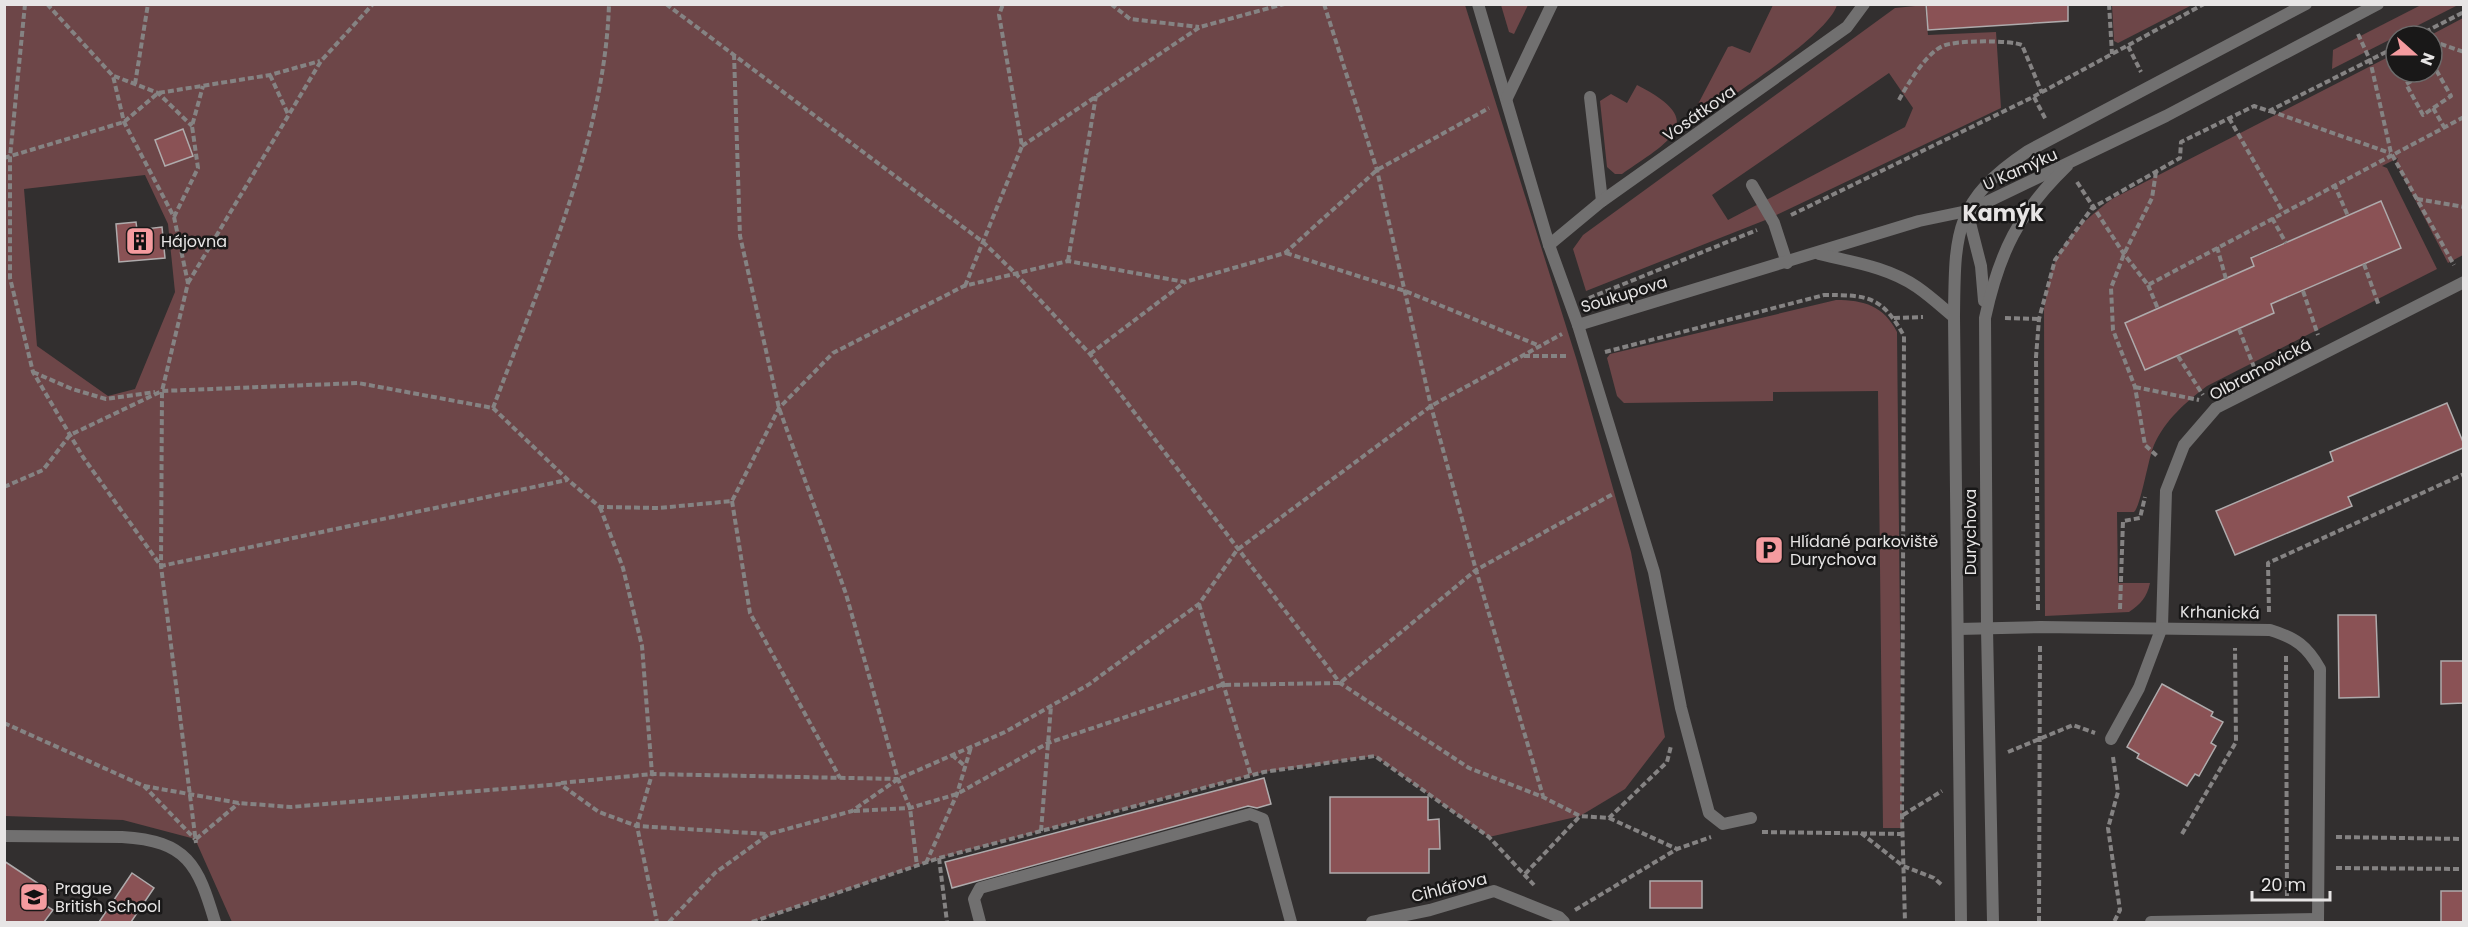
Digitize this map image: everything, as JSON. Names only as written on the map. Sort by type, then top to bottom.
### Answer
[{"type":"street","name":"Soukupova","points":[[1478,4],[1549,245],[1578,325],[1818,254],[1919,221],[1967,211]]},
{"type":"street","points":[[1507,98],[1552,4]]},
{"type":"street","name":"Vosátkova","points":[[1549,245],[1602,201],[1846,27],[1864,4]]},
{"type":"street","name":"U Kamýku","points":[[1967,211],[1978,195],[2006,166],[2055,135],[2306,4]]},
{"type":"street","name":"U Kamýku","points":[[1967,211],[2067,166],[2378,4]]},
{"type":"street","points":[[1590,97],[1602,201]]},
{"type":"street","name":"Durychova","points":[[1993,922],[1987,629],[1985,318],[1992,284],[2013,231],[2029,207],[2067,166]]},
{"type":"street","points":[[1752,185],[1774,223],[1787,263]]},
{"type":"street","points":[[1967,211],[1981,266],[1985,318]]},
{"type":"street","name":"Durychova","points":[[1961,922],[1954,317],[1955,251],[1958,232],[1967,211]]},
{"type":"street","points":[[1818,254],[1878,267],[1900,277],[1917,287],[1954,317]]},
{"type":"street","name":"Olbramovická","points":[[2111,739],[2139,688],[2162,627],[2166,492],[2184,445],[2216,408],[2461,277]]},
{"type":"street","points":[[1578,325],[1654,572],[1681,708],[1709,813],[1723,824],[1751,818]]},
{"type":"street","name":"Krhanická","points":[[1958,629],[2162,627],[2270,630],[2287,635],[2309,650],[2320,669],[2318,921]]},
{"type":"street","points":[[980,922],[974,899],[980,888],[1250,814],[1263,819],[1291,922]]},
{"type":"street","points":[[4,837],[137,838],[169,847],[180,853],[202,879],[215,922]]},
{"type":"street","name":"Cihlářova","points":[[1372,922],[1430,910],[1494,891],[1561,920]]},
{"type":"street","points":[[2151,922],[2318,921]]},
{"type":"path","points":[[25,4],[7,158],[10,278],[33,372],[70,435],[161,566]]},
{"type":"path","points":[[47,4],[113,76],[158,93],[192,126]]},
{"type":"path","points":[[135,84],[148,4]]},
{"type":"path","points":[[202,879],[161,566],[162,391],[188,283],[321,61],[373,4]]},
{"type":"path","points":[[494,408],[556,240],[593,119],[608,40],[609,4]]},
{"type":"path","points":[[666,4],[983,242],[1016,274],[1090,354],[1340,684],[1468,768],[1543,797],[1580,816],[1609,818],[1677,849]]},
{"type":"path","points":[[964,286],[1022,146],[999,15],[1003,4]]},
{"type":"path","points":[[1111,4],[1130,19],[1200,27]]},
{"type":"path","points":[[1022,146],[1200,27],[1284,4]]},
{"type":"path","points":[[1324,4],[1377,170],[1431,406],[1476,570],[1543,797]]},
{"type":"path","points":[[2109,4],[2112,54]]},
{"type":"path","points":[[1571,305],[1774,223],[2042,93],[2204,4]]},
{"type":"path","points":[[2440,24],[2463,12]]},
{"type":"path","points":[[2351,19],[2370,60],[2391,153],[2461,277]]},
{"type":"path","points":[[1899,100],[1911,77],[1943,46],[1991,41],[2022,45],[2042,93]]},
{"type":"path","points":[[2444,45],[2463,52]]},
{"type":"path","points":[[734,53],[740,236],[779,408],[846,594],[898,779],[910,808],[917,866]]},
{"type":"path","points":[[2269,111],[2384,53]]},
{"type":"path","points":[[7,158],[123,122],[158,93],[270,75],[321,61]]},
{"type":"path","points":[[270,75],[288,114]]},
{"type":"path","points":[[113,76],[123,122],[174,217],[188,283]]},
{"type":"path","points":[[2406,84],[2423,115],[2451,96],[2444,84]]},
{"type":"path","points":[[174,217],[198,168],[192,126],[203,86]]},
{"type":"path","points":[[1068,261],[1096,96]]},
{"type":"path","points":[[2034,97],[2055,135]]},
{"type":"path","points":[[1090,354],[1185,282],[1285,253],[1377,170],[1507,98]]},
{"type":"path","points":[[2006,318],[2039,319],[2055,260],[2092,208],[2180,158],[2181,142],[2254,106],[2391,153]]},
{"type":"path","points":[[2433,108],[2444,127]]},
{"type":"path","points":[[2148,285],[2391,153],[2463,117]]},
{"type":"path","points":[[2229,118],[2283,212]]},
{"type":"path","points":[[2067,166],[2092,208],[2148,285],[2157,309]]},
{"type":"path","points":[[2156,171],[2152,198],[2124,254],[2111,288],[2113,330],[2135,387],[2145,445],[2157,456]]},
{"type":"path","points":[[2334,184],[2348,216]]},
{"type":"path","points":[[2417,199],[2463,207]]},
{"type":"path","points":[[2272,218],[2286,243]]},
{"type":"path","points":[[2217,247],[2226,279]]},
{"type":"path","points":[[1285,253],[1405,291],[1540,346]]},
{"type":"path","points":[[840,778],[750,613],[732,501],[779,408],[833,353],[964,286],[1068,261],[1185,282]]},
{"type":"path","points":[[2364,264],[2381,311]]},
{"type":"path","points":[[2303,291],[2320,342]]},
{"type":"path","points":[[1521,356],[1587,357],[1824,296],[1858,296],[1882,304],[1894,318],[1904,336],[1903,866],[1905,922]]},
{"type":"path","points":[[1894,318],[1924,317]]},
{"type":"path","points":[[852,811],[898,779],[1005,732],[1088,685],[1198,604],[1237,550],[1431,406],[1578,325]]},
{"type":"path","points":[[2239,329],[2257,375]]},
{"type":"path","points":[[2178,356],[2207,401]]},
{"type":"path","points":[[33,372],[106,399],[162,391],[358,383],[494,408],[568,480],[600,507],[623,568],[642,646],[652,774],[637,826],[657,922]]},
{"type":"path","points":[[2135,387],[2207,401]]},
{"type":"path","points":[[4,488],[43,470],[70,435],[162,391]]},
{"type":"path","points":[[2200,409],[2207,401]]},
{"type":"path","points":[[2154,466],[2157,456],[2164,448]]},
{"type":"path","points":[[2270,630],[2268,563],[2463,474]]},
{"type":"path","points":[[161,566],[568,480]]},
{"type":"path","points":[[560,784],[599,812],[637,826],[769,834],[852,811],[910,808],[957,794],[1048,743],[1221,685],[1340,684],[1476,570],[1626,487]]},
{"type":"path","points":[[2110,609],[2122,609],[2123,521],[2140,518],[2148,487]]},
{"type":"path","points":[[600,507],[659,508],[732,501]]},
{"type":"path","points":[[1198,604],[1221,685],[1251,776]]},
{"type":"path","points":[[2182,834],[2236,742],[2235,629]]},
{"type":"path","points":[[2287,635],[2287,920]]},
{"type":"path","points":[[1041,831],[1051,706]]},
{"type":"path","points":[[4,723],[144,786],[239,803],[291,807],[652,774],[898,779]]},
{"type":"path","points":[[2111,739],[2118,792],[2108,828],[2120,910],[2114,922]]},
{"type":"path","points":[[1609,818],[1667,762],[1672,740]]},
{"type":"path","points":[[926,863],[957,794],[971,747]]},
{"type":"path","points":[[952,755],[965,765]]},
{"type":"path","points":[[144,786],[195,839],[200,849]]},
{"type":"path","points":[[195,839],[239,803]]},
{"type":"path","points":[[1525,874],[1580,816]]},
{"type":"path","points":[[1759,832],[1903,834]]},
{"type":"path","points":[[1861,833],[1903,866],[1934,878],[1961,900]]},
{"type":"path","points":[[669,922],[715,873],[769,834]]},
{"type":"path","points":[[1561,920],[1677,849],[1716,835]]},
{"type":"path","points":[[2320,837],[2463,838]]},
{"type":"path","points":[[939,858],[947,922]]},
{"type":"path","points":[[2320,868],[2463,869]]},
{"type":"shaded area","points":[[2112,4],[2192,5],[2118,43],[2114,41]]},
{"type":"shaded area","points":[[5,5],[1465,5],[1577,361],[1631,552],[1665,737],[1625,789],[1580,816],[1489,837],[1375,756],[1264,772],[939,858],[752,922],[232,922],[195,839],[123,820],[5,816]],"holes":[[[183,129],[193,156],[166,166],[156,140]],[[145,175],[168,224],[175,292],[135,389],[108,396],[37,346],[24,189]]]},
{"type":"shaded area","points":[[1501,5],[1528,5],[1514,34],[1509,32]]},
{"type":"shaded area","points":[[1773,5],[1837,5],[1830,18],[1799,48],[1705,115],[1699,114],[1697,106],[1728,47],[1732,46],[1750,53]]},
{"type":"shaded area","points":[[1925,5],[1928,35],[1996,32],[2001,108],[1768,219],[1586,291],[1573,249],[1583,235],[1895,8]],"holes":[[[1889,73],[1913,108],[1905,127],[1728,220],[1712,195]]]},
{"type":"shaded area","points":[[2421,5],[2458,5],[2421,24],[2384,24],[2384,43],[2332,69],[2333,50]]},
{"type":"shaded area","points":[[2463,18],[2463,255],[2448,263],[2396,163],[2398,158],[2382,166],[2387,168],[2437,269],[2207,386],[2191,398],[2170,420],[2154,445],[2137,508],[2134,512],[2117,512],[2118,583],[2150,583],[2143,600],[2129,612],[2045,616],[2044,309],[2051,272],[2063,247],[2086,220],[2112,199],[2384,59],[2384,84],[2444,84],[2444,28]],"holes":[[[2381,201],[2401,248],[2271,304],[2274,313],[2145,369],[2125,323],[2254,266],[2251,257]]]},
{"type":"shaded area","points":[[1637,85],[1659,98],[1672,110],[1677,121],[1674,131],[1666,142],[1622,174],[1615,174],[1607,167],[1600,101],[1611,94],[1627,103]]},
{"type":"shaded area","points":[[1836,300],[1856,301],[1872,306],[1886,316],[1897,332],[1902,828],[1883,828],[1878,391],[1773,392],[1773,401],[1624,403],[1617,396],[1607,358],[1610,354]]},
{"type":"building","points":[[1926,4],[2068,4],[2068,21],[1928,30]]},
{"type":"building","points":[[183,129],[193,156],[165,166],[155,140]]},
{"type":"building","points":[[2381,201],[2401,248],[2271,304],[2274,313],[2145,370],[2125,323],[2254,266],[2251,258]]},
{"type":"building","name":"Hájovna","points":[[136,222],[137,230],[162,227],[165,258],[119,262],[116,224]]},
{"type":"building","points":[[2447,403],[2463,442],[2463,448],[2348,497],[2352,506],[2235,555],[2216,511],[2333,461],[2330,452]]},
{"type":"building","points":[[2338,615],[2376,615],[2379,697],[2339,698]]},
{"type":"building","points":[[2441,661],[2463,661],[2463,703],[2441,704]]},
{"type":"building","points":[[2162,684],[2213,712],[2211,716],[2223,722],[2211,743],[2216,746],[2199,776],[2195,774],[2187,786],[2137,758],[2139,754],[2127,747]]},
{"type":"building","points":[[1264,778],[1271,804],[1257,808],[1248,806],[952,888],[945,862]]},
{"type":"building","points":[[1330,797],[1428,797],[1428,820],[1439,819],[1440,849],[1429,849],[1429,873],[1330,873]]},
{"type":"building","name":"Prague British School","points":[[4,861],[48,890],[40,902],[53,910],[44,922],[4,922]]},
{"type":"building","points":[[132,873],[154,888],[131,922],[99,922]]},
{"type":"building","points":[[1650,881],[1702,881],[1702,908],[1650,908]]},
{"type":"building","points":[[2441,891],[2463,891],[2463,922],[2441,922]]},
{"type":"place","name":"Hájovna","points":[[140,241]]},
{"type":"place","name":"Hlídané parkoviště Durychova","points":[[1769,550]]},
{"type":"place","name":"Prague British School","points":[[34,897]]},
{"type":"district","name":"Kamýk","points":[[2003,213]]}]
